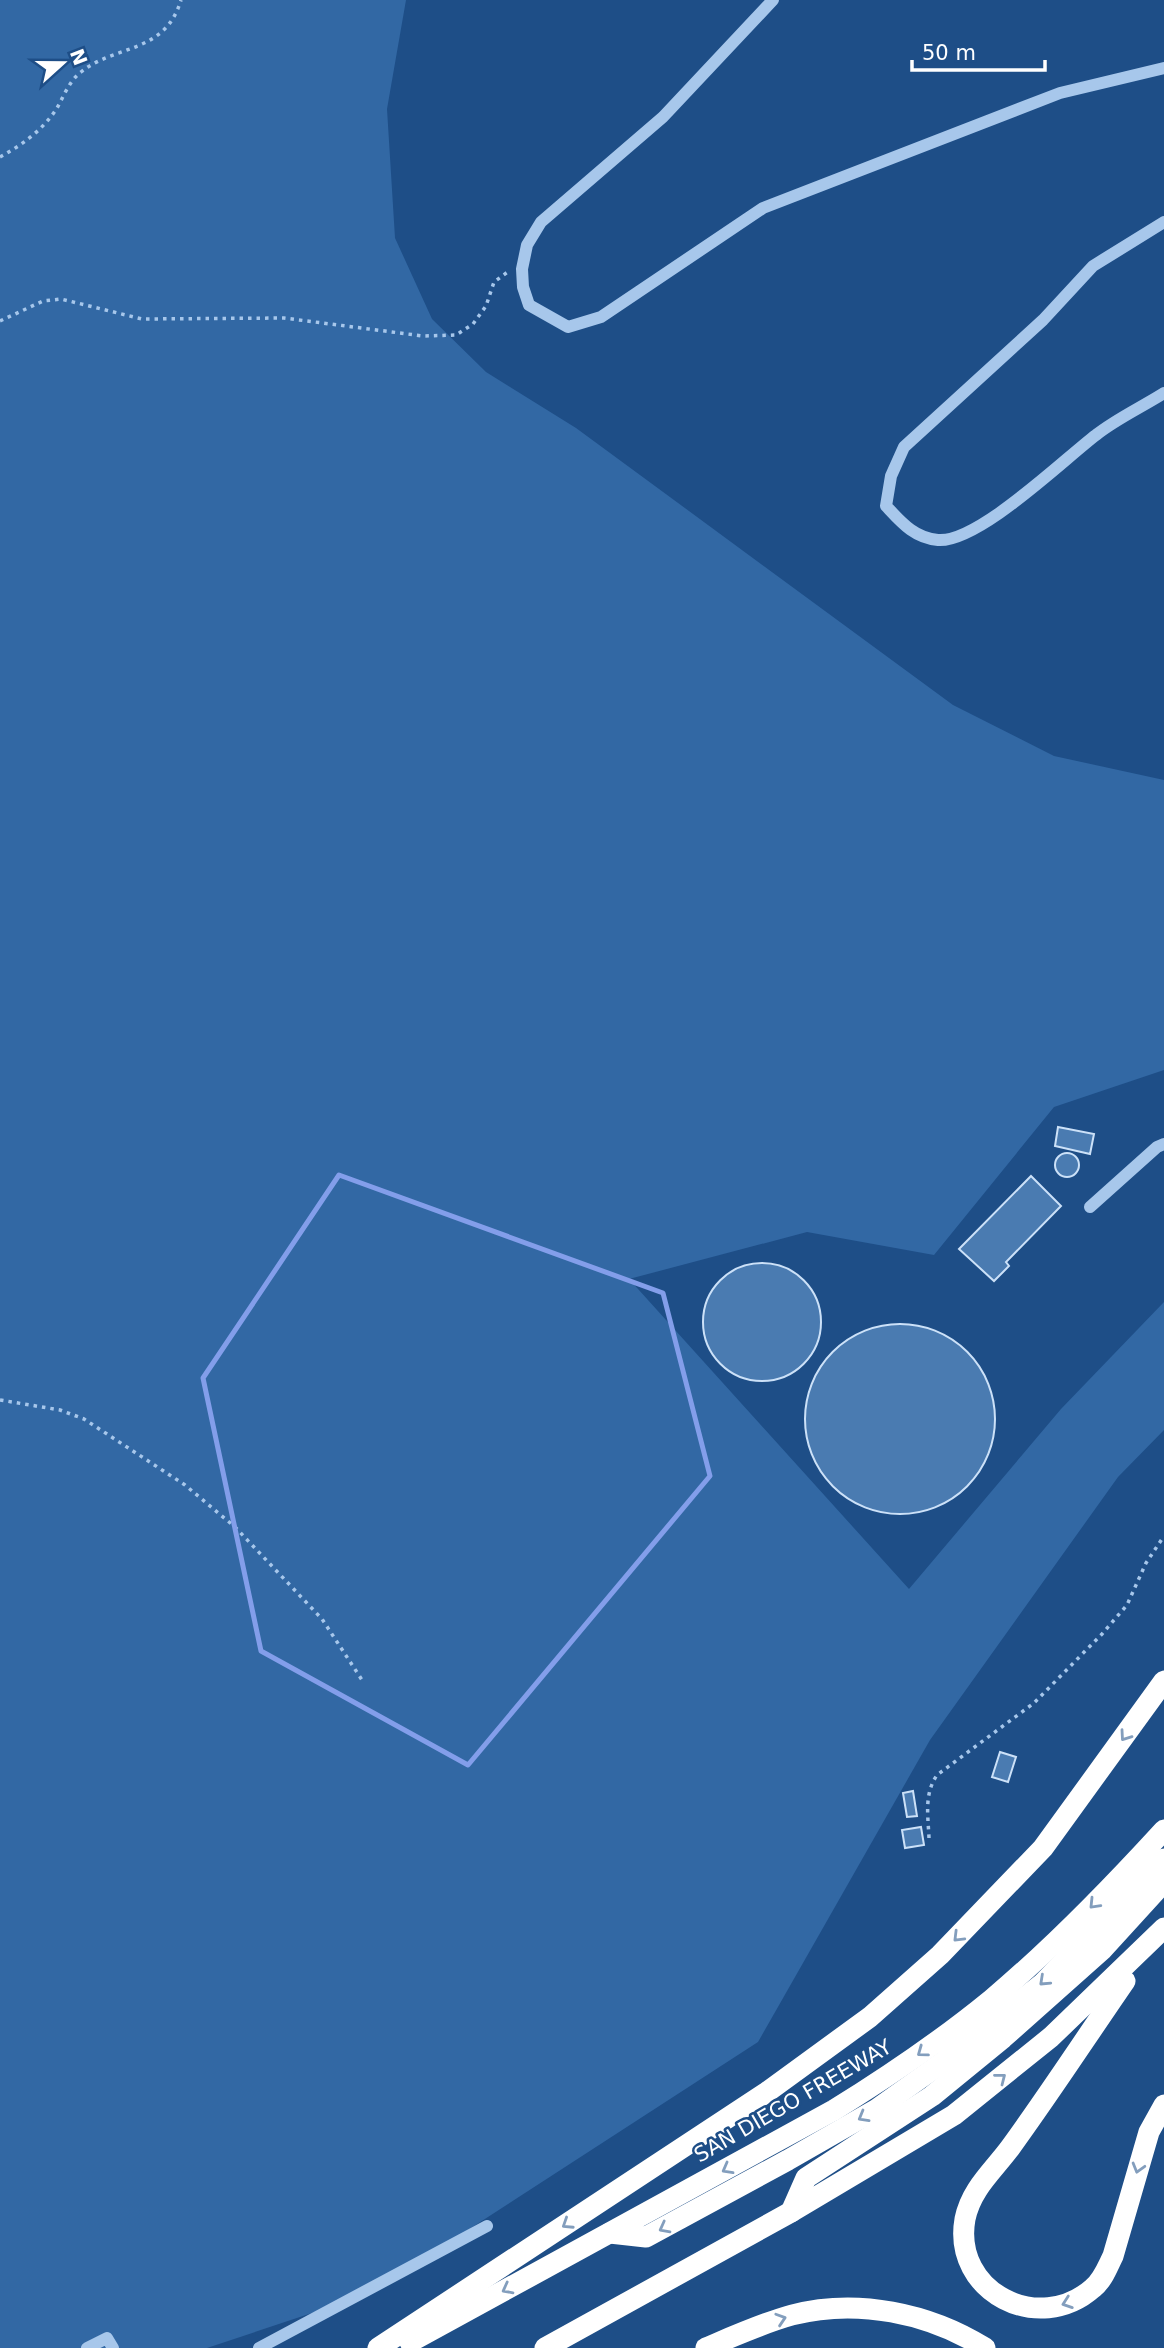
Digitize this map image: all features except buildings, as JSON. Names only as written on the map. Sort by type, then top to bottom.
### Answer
[{"type":"highway","points":[[378,2348],[767,2092],[870,2017],[940,1955],[1043,1848],[1164,1681]]},
{"type":"highway","name":"SAN DIEGO FREEWAY","points":[[398,2348],[834,2110],[894,2073],[991,2000],[1026,1969],[1080,1919],[1164,1830]]},
{"type":"highway","points":[[791,2212],[806,2178],[939,2090],[1058,1992],[1146,1902],[1164,1858]]},
{"type":"highway","points":[[610,2234],[646,2237],[877,2109],[981,2033],[1041,1984],[1154,1881]]},
{"type":"highway","points":[[545,2348],[791,2212],[954,2115],[1051,2037],[1158,1934]]},
{"type":"highway","points":[[1158,1934],[1009,2150],[985,2177],[970,2204],[964,2231],[966,2249],[971,2265],[988,2288],[1014,2304],[1033,2309],[1065,2305],[1080,2298],[1095,2286],[1105,2274],[1113,2256],[1149,2132],[1164,2105]]},
{"type":"highway","points":[[706,2348],[792,2315],[834,2309],[880,2310],[929,2321],[953,2330],[985,2348]]},
{"type":"lane","points":[[773,0],[663,117],[541,222],[527,245],[522,269],[523,287],[529,305],[568,327],[601,317],[763,208],[1060,93],[1164,68]]},
{"type":"lane","points":[[1164,222],[1093,266],[1043,320],[904,447],[891,476],[886,506],[909,531],[939,540],[963,535],[1037,484],[1098,433],[1164,393]]},
{"type":"lane","points":[[1090,1207],[1157,1147],[1164,1144]]},
{"type":"lane","points":[[259,2348],[487,2226]]},
{"type":"lane","points":[[87,2348],[107,2338],[113,2348]]},
{"type":"path","points":[[0,157],[34,135],[46,123],[82,71],[94,63],[143,45],[163,32],[174,18],[181,0]]},
{"type":"path","points":[[0,321],[43,301],[61,299],[142,319],[284,318],[423,336],[456,335],[472,324],[486,306],[494,282],[503,274],[522,269]]},
{"type":"path","points":[[0,1400],[60,1410],[84,1419],[185,1485],[235,1527],[323,1619],[364,1683]]},
{"type":"path","points":[[929,1838],[928,1797],[930,1786],[937,1775],[1034,1703],[1093,1643],[1126,1605],[1146,1563],[1164,1536]]},
{"type":"highlighted area","points":[[339,1175],[663,1293],[710,1476],[468,1765],[261,1651],[203,1378]]},
{"type":"shaded area","points":[[0,0],[406,0],[387,109],[395,238],[432,319],[486,372],[576,428],[953,705],[1054,756],[1164,780],[1164,1070],[1054,1107],[934,1255],[807,1232],[629,1279],[909,1589],[1061,1409],[1164,1302],[1164,1430],[1118,1477],[930,1740],[758,2042],[369,2294],[207,2348],[0,2348]]}]
